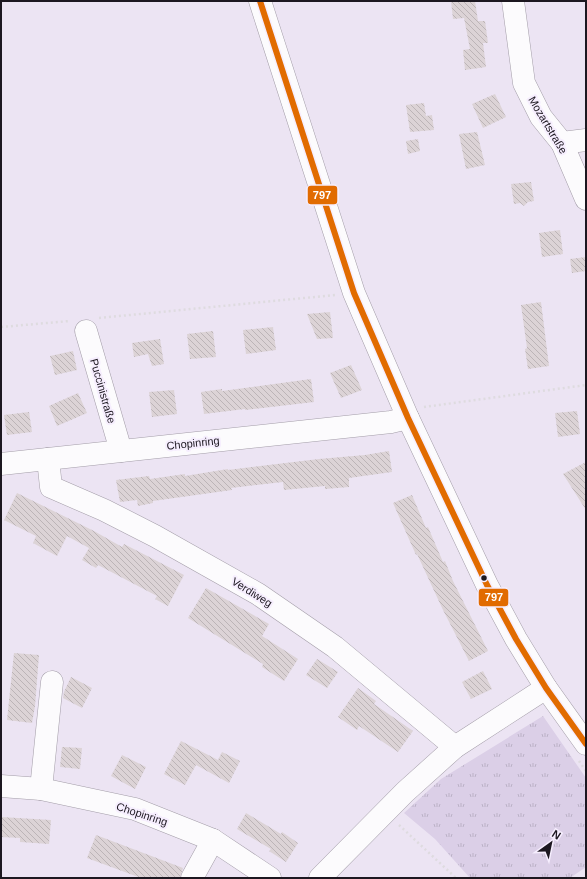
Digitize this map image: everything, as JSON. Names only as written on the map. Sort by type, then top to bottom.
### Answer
[{"type":"street","points":[[260,1],[354,293],[407,414],[486,586],[546,688],[586,744]]},
{"type":"street","name":"Mozartstraße","points":[[513,1],[524,83],[541,117],[562,143],[586,199]]},
{"type":"street","points":[[562,143],[586,140]]},
{"type":"street","name":"Puccinistraße","points":[[86,323],[121,450]]},
{"type":"street","name":"Chopinring","points":[[1,464],[391,422],[407,414]]},
{"type":"street","name":"Verdiweg","points":[[48,459],[51,487],[104,510],[155,536],[258,594],[335,647],[455,747]]},
{"type":"street","points":[[41,789],[52,682]]},
{"type":"street","points":[[320,878],[385,812],[455,747],[546,688]]},
{"type":"street","name":"Chopinring","points":[[1,786],[41,789],[135,809],[213,840],[270,878]]},
{"type":"street","points":[[192,878],[213,840]]},
{"type":"path","points":[[1,327],[86,323],[354,293]]},
{"type":"path","points":[[407,414],[586,385]]},
{"type":"path","points":[[385,812],[456,878]]},
{"type":"green space","points":[[543,716],[586,778],[586,867],[570,878],[470,878],[435,839],[404,813],[441,779]]},
{"type":"building","points":[[451,1],[475,1],[478,21],[485,21],[488,43],[483,43],[486,67],[465,70],[463,50],[470,49],[464,18],[453,19]]},
{"type":"building","points":[[495,94],[506,117],[483,128],[472,104]]},
{"type":"building","points":[[424,103],[426,116],[432,115],[434,130],[410,132],[406,105]]},
{"type":"building","points":[[477,132],[485,165],[466,169],[459,134]]},
{"type":"building","points":[[418,139],[420,151],[408,154],[406,141]]},
{"type":"building","points":[[531,182],[534,201],[528,202],[524,206],[520,203],[514,204],[511,184]]},
{"type":"building","points":[[560,230],[563,254],[542,257],[539,233]]},
{"type":"building","points":[[586,257],[586,271],[572,273],[570,259]]},
{"type":"building","points":[[541,302],[549,366],[528,369],[525,349],[527,348],[521,305]]},
{"type":"building","points":[[330,312],[333,338],[317,339],[307,314]]},
{"type":"building","points":[[273,327],[276,350],[246,354],[243,330]]},
{"type":"building","points":[[213,331],[216,357],[190,359],[187,334]]},
{"type":"building","points":[[160,339],[164,364],[152,366],[148,354],[134,357],[132,343]]},
{"type":"building","points":[[73,351],[77,370],[55,375],[50,356]]},
{"type":"building","points":[[351,365],[362,390],[341,398],[330,373]]},
{"type":"building","points":[[311,379],[314,402],[204,414],[201,392],[222,389],[222,391]]},
{"type":"building","points":[[174,390],[177,414],[152,417],[149,392]]},
{"type":"building","points":[[78,393],[87,413],[57,426],[49,406]]},
{"type":"building","points":[[577,411],[580,434],[558,437],[555,413]]},
{"type":"building","points":[[29,412],[32,432],[7,435],[4,415]]},
{"type":"building","points":[[389,451],[392,472],[349,478],[349,487],[325,489],[325,486],[284,490],[283,482],[231,488],[232,490],[153,501],[153,503],[138,506],[137,500],[120,502],[116,480],[149,476],[150,479],[185,474],[185,476],[228,469],[365,455]]},
{"type":"building","points":[[586,462],[586,510],[563,474]]},
{"type":"building","points":[[17,493],[94,531],[122,547],[124,544],[184,575],[168,606],[155,599],[157,596],[98,565],[96,568],[82,560],[89,548],[67,536],[57,556],[33,543],[36,536],[4,520]]},
{"type":"building","points":[[412,495],[426,528],[428,527],[443,562],[445,561],[453,581],[488,651],[469,661],[417,554],[416,555],[393,503]]},
{"type":"building","points":[[206,588],[269,624],[262,636],[298,659],[284,681],[262,667],[263,664],[188,618]]},
{"type":"building","points":[[14,653],[39,655],[35,706],[32,723],[7,720]]},
{"type":"building","points":[[317,659],[338,672],[327,688],[306,675]]},
{"type":"building","points":[[483,671],[492,689],[471,699],[462,682]]},
{"type":"building","points":[[71,677],[92,688],[82,708],[63,698],[64,692]]},
{"type":"building","points":[[358,688],[376,701],[374,704],[413,731],[398,752],[359,726],[357,730],[338,717]]},
{"type":"building","points":[[181,741],[218,760],[222,752],[240,761],[229,783],[196,765],[185,785],[164,774]]},
{"type":"building","points":[[62,747],[82,748],[80,769],[60,767]]},
{"type":"building","points":[[122,755],[146,767],[135,789],[111,776]]},
{"type":"building","points":[[246,813],[281,834],[282,832],[298,843],[286,862],[269,851],[271,849],[237,829]]},
{"type":"building","points":[[1,817],[51,820],[49,844],[20,842],[20,838],[1,837]]},
{"type":"building","points":[[96,835],[183,868],[180,878],[141,878],[87,858]]},
{"type":"transit line","name":"797","points":[[260,1],[354,293],[408,418],[487,585],[516,639],[546,688],[586,744]]}]
